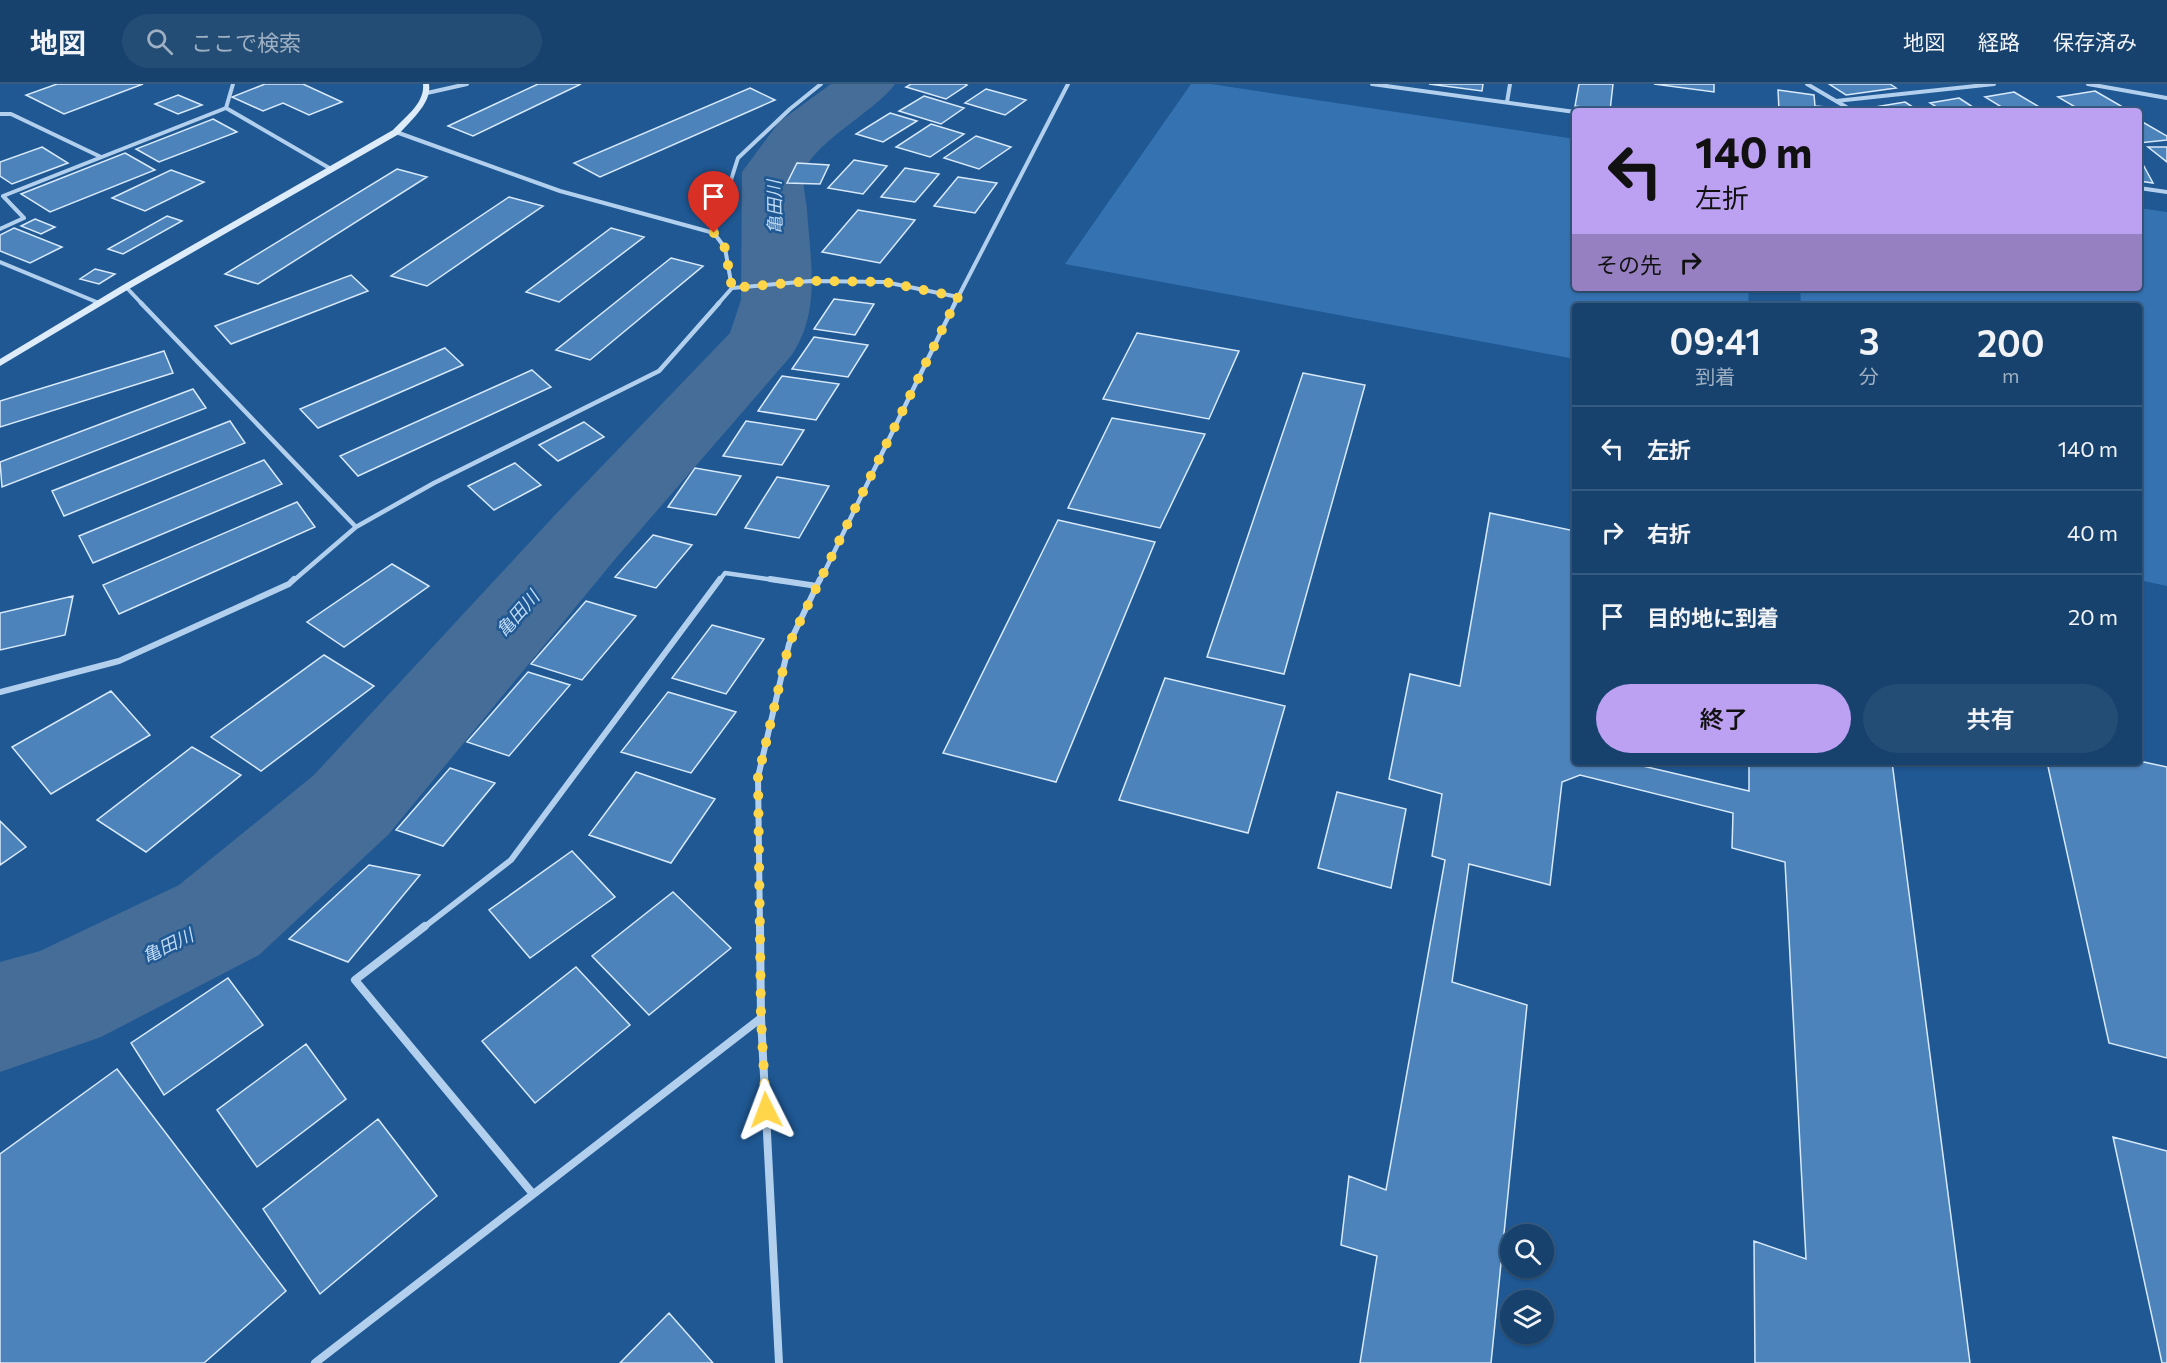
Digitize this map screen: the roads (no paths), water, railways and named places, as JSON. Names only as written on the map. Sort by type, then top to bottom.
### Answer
[{"type":"street","points":[[226,108],[233,84]]},
{"type":"street","points":[[0,363],[126,287],[396,132],[417,109],[426,88],[467,84]]},
{"type":"street","points":[[714,233],[738,158],[790,109],[821,84]]},
{"type":"street","points":[[779,1363],[761,1018],[758,777],[789,644],[958,297],[1068,84]]},
{"type":"street","points":[[1372,84],[1572,112]]},
{"type":"street","points":[[1507,102],[1510,84]]},
{"type":"street","points":[[1807,84],[1847,108]]},
{"type":"street","points":[[1836,102],[1994,84]]},
{"type":"street","points":[[2088,84],[2167,98]]},
{"type":"street","points":[[0,230],[24,218],[3,196],[226,108]]},
{"type":"street","points":[[226,108],[331,169]]},
{"type":"street","points":[[0,114],[11,114],[101,157]]},
{"type":"street","points":[[396,132],[560,191],[714,233],[725,248],[734,288]]},
{"type":"street","points":[[2142,189],[2167,192]]},
{"type":"street","points":[[0,262],[99,303]]},
{"type":"street","points":[[0,692],[119,661],[289,584],[356,526],[434,483],[658,371],[734,288],[811,281],[885,282],[958,297]]},
{"type":"street","points":[[126,287],[356,526]]},
{"type":"street","points":[[533,1194],[355,980],[511,860],[725,573],[818,586]]},
{"type":"street","points":[[315,1363],[761,1018]]},
{"type":"waterway","name":"亀田川","points":[[0,1017],[60,999],[219,920],[351,805],[585,537],[765,340],[777,300],[773,172],[800,135],[867,84]]}]
